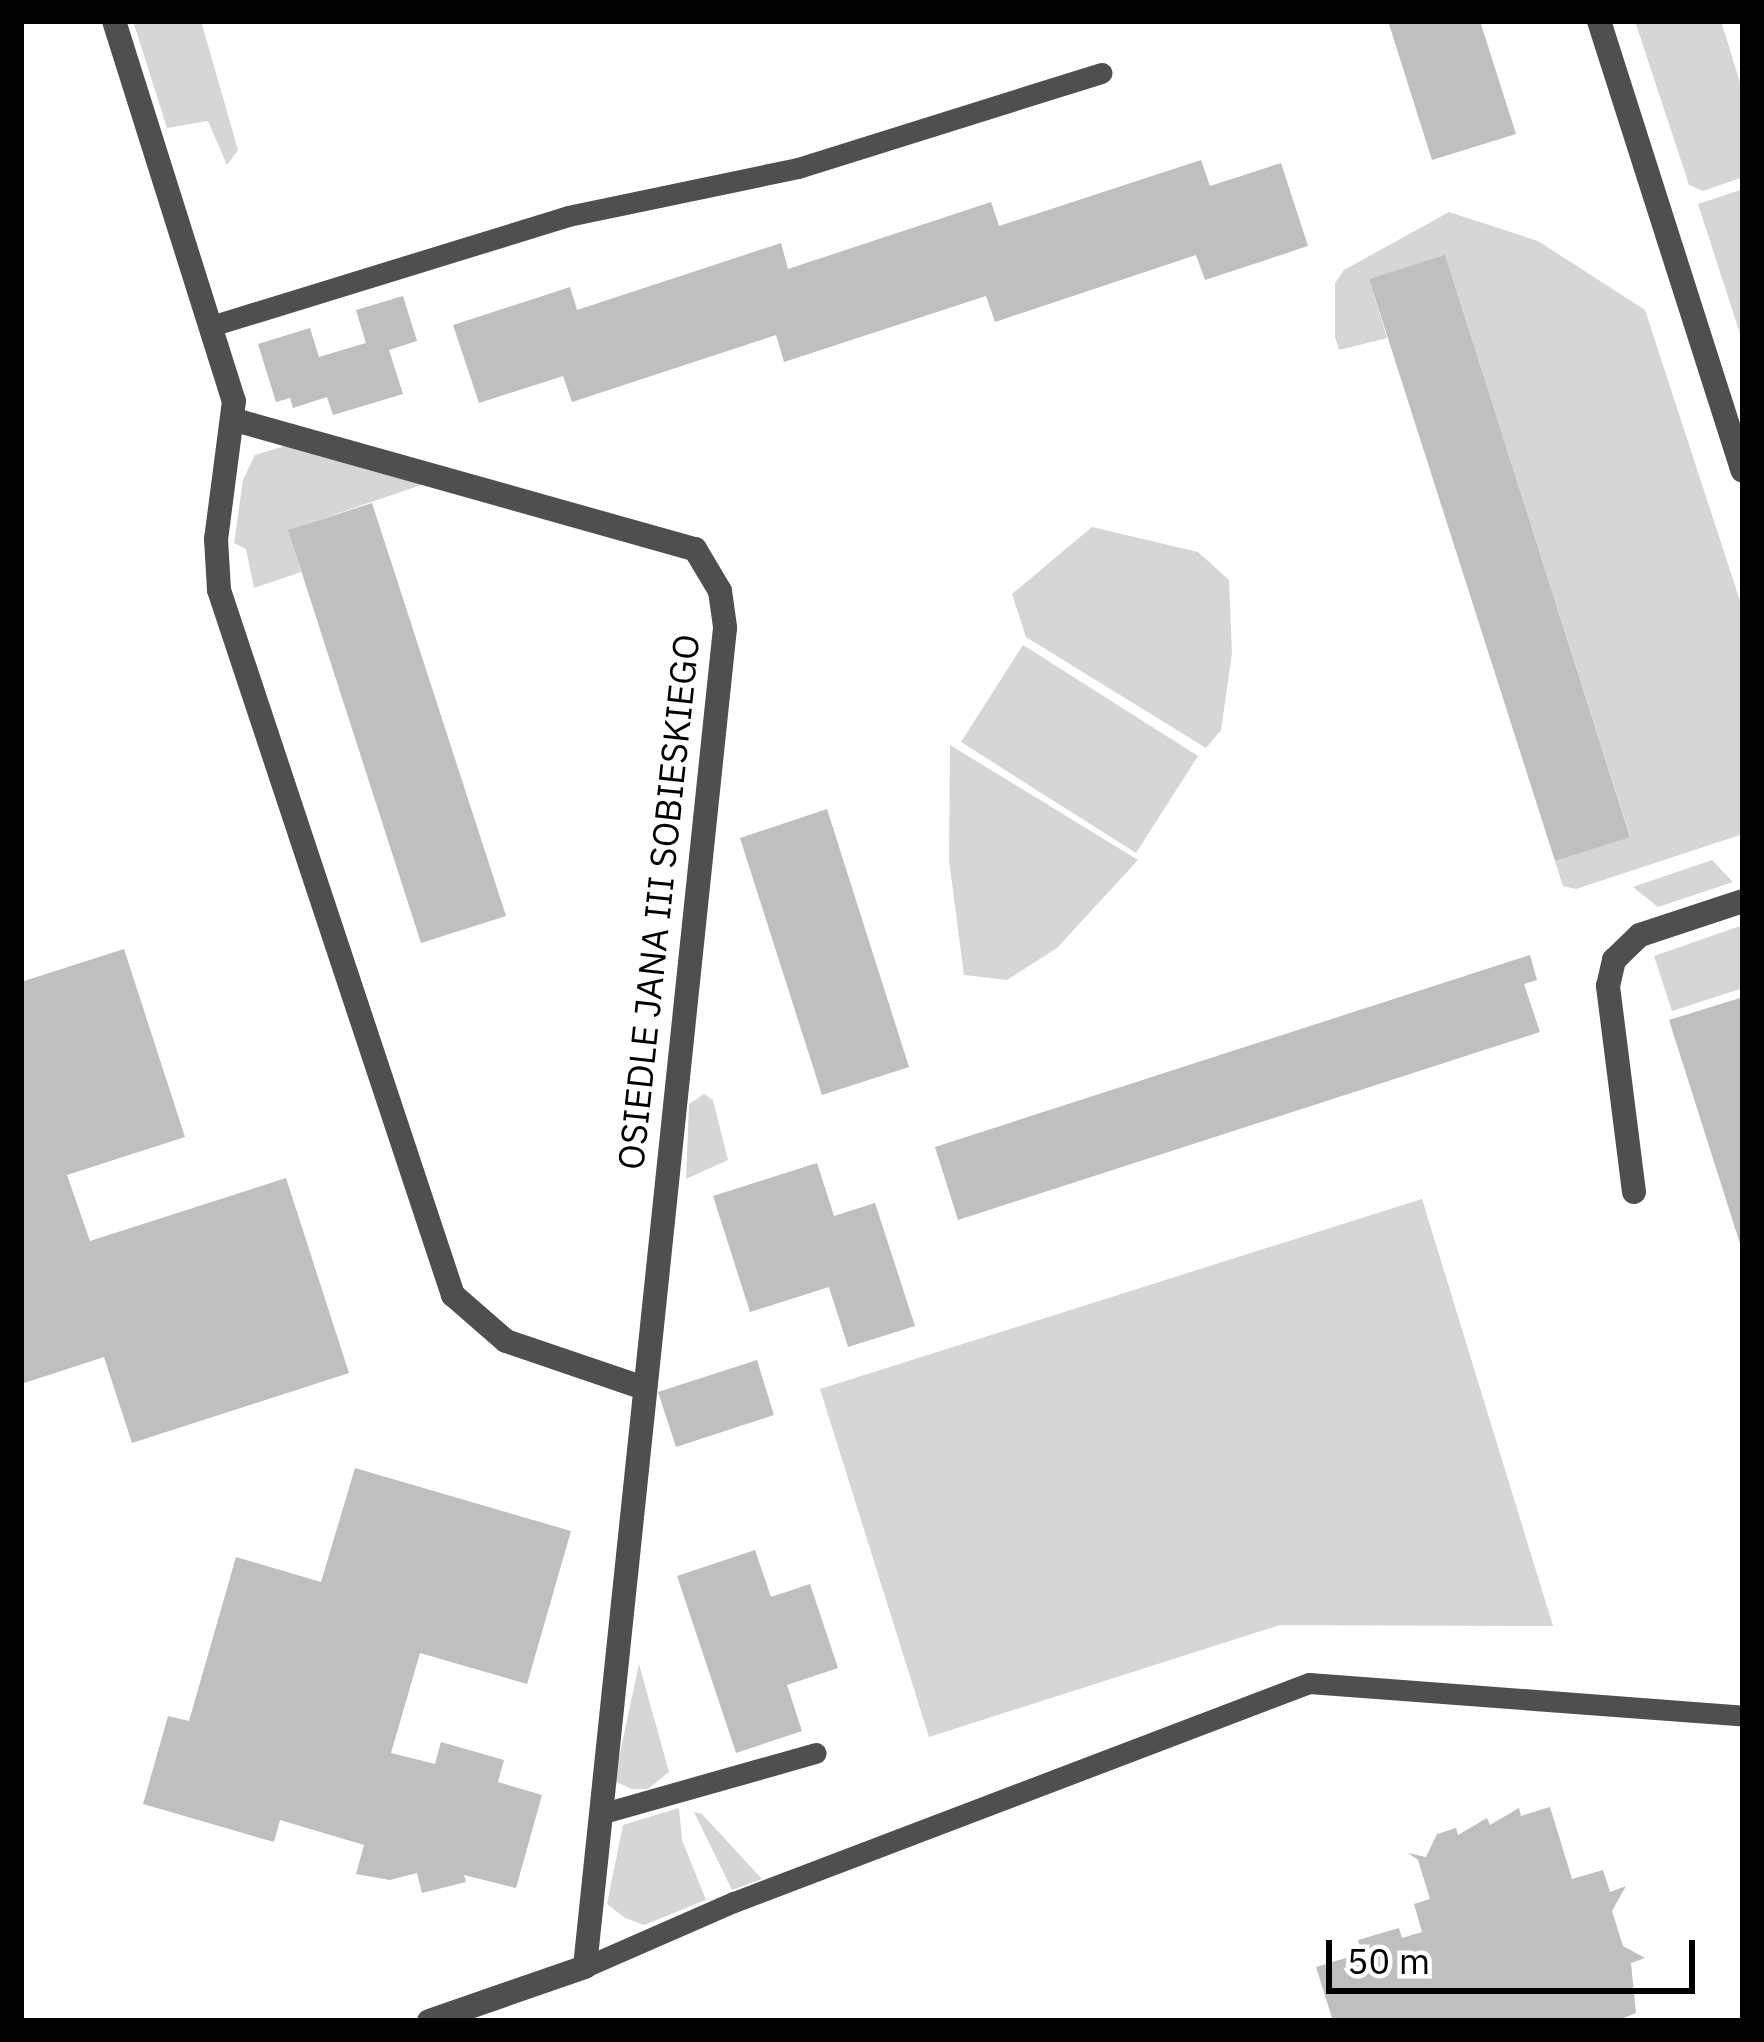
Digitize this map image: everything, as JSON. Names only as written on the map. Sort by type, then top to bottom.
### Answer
[{"type":"street","points":[[114,21],[211,326],[235,420],[216,539],[219,590],[453,1295],[506,1341],[641,1387]]},
{"type":"street","points":[[1599,21],[1743,471]]},
{"type":"street","name":"OSIEDLE JANA III SOBIESKIEGO","points":[[235,420],[647,531],[695,549],[720,591],[725,628],[641,1387],[585,1967]]},
{"type":"street","points":[[1634,1192],[1608,986],[1614,960],[1640,935],[1743,901]]},
{"type":"street","points":[[429,2021],[585,1967]]},
{"type":"lane","points":[[211,326],[568,217],[798,168],[1102,73]]},
{"type":"lane","points":[[585,1967],[734,1902],[1310,1683],[1743,1716]]},
{"type":"lane","points":[[600,1814],[816,1754]]},
{"type":"shaded area","points":[[133,21],[201,21],[238,150],[227,165],[208,121],[167,128]]},
{"type":"shaded area","points":[[1635,21],[1721,21],[1743,92],[1743,177],[1703,191],[1689,185]]},
{"type":"shaded area","points":[[1743,189],[1743,343],[1698,204]]},
{"type":"shaded area","points":[[1449,212],[1538,241],[1645,310],[1743,610],[1743,834],[1576,889],[1563,886],[1555,861],[1630,836],[1445,256],[1369,279],[1387,338],[1339,350],[1335,337],[1335,283],[1344,270]]},
{"type":"shaded area","points":[[285,446],[430,482],[289,530],[301,572],[254,588],[246,549],[234,543],[243,480],[255,455]]},
{"type":"shaded area","points":[[1092,527],[1198,552],[1229,580],[1232,653],[1221,730],[1206,748],[1026,637],[1012,594]]},
{"type":"shaded area","points":[[1023,645],[1198,756],[1136,853],[961,742]]},
{"type":"shaded area","points":[[950,745],[1138,860],[1057,948],[1007,980],[964,975],[949,860]]},
{"type":"shaded area","points":[[1712,860],[1733,882],[1658,907],[1633,887]]},
{"type":"shaded area","points":[[1743,925],[1743,988],[1672,1011],[1654,956]]},
{"type":"shaded area","points":[[704,1094],[713,1100],[728,1160],[686,1179],[689,1104]]},
{"type":"shaded area","points":[[1422,1199],[1553,1626],[1280,1625],[929,1737],[820,1389]]},
{"type":"shaded area","points":[[639,1664],[669,1772],[648,1789],[632,1789],[614,1781]]},
{"type":"shaded area","points":[[679,1808],[682,1840],[706,1900],[644,1925],[625,1918],[607,1904],[623,1825]]},
{"type":"shaded area","points":[[694,1812],[702,1814],[762,1879],[732,1890]]},
{"type":"building","points":[[1388,21],[1480,21],[1516,134],[1432,160]]},
{"type":"building","points":[[1201,160],[1210,186],[1281,163],[1308,246],[1205,280],[1196,255],[995,322],[986,296],[784,362],[776,335],[572,402],[563,376],[479,403],[453,325],[570,287],[577,310],[781,243],[788,269],[991,202],[999,226]]},
{"type":"building","points":[[1445,255],[1630,837],[1555,861],[1369,279]]},
{"type":"building","points":[[403,296],[417,341],[389,350],[403,394],[333,415],[327,397],[293,408],[290,398],[276,402],[258,344],[310,328],[319,357],[366,343],[356,310]]},
{"type":"building","points":[[372,503],[506,916],[421,943],[288,530]]},
{"type":"building","points":[[827,809],[909,1067],[822,1095],[740,838]]},
{"type":"building","points":[[124,949],[185,1137],[67,1175],[90,1241],[286,1178],[349,1373],[132,1443],[104,1357],[21,1384],[21,982]]},
{"type":"building","points":[[1530,955],[1537,980],[1524,984],[1540,1032],[958,1220],[935,1147]]},
{"type":"building","points":[[1743,997],[1743,1250],[1742,1250],[1669,1020]]},
{"type":"building","points":[[817,1163],[834,1216],[875,1203],[915,1326],[848,1347],[829,1287],[750,1312],[713,1196]]},
{"type":"building","points":[[757,1360],[774,1415],[676,1447],[658,1392]]},
{"type":"building","points":[[355,1468],[571,1531],[527,1684],[420,1653],[391,1753],[435,1764],[441,1742],[504,1760],[498,1782],[542,1795],[516,1888],[464,1875],[466,1882],[422,1893],[417,1873],[390,1880],[356,1874],[364,1845],[280,1820],[274,1842],[143,1804],[168,1716],[189,1721],[236,1557],[321,1582]]},
{"type":"building","points":[[755,1550],[771,1597],[810,1584],[838,1668],[787,1685],[802,1731],[736,1753],[677,1576]]},
{"type":"building","points":[[1550,1807],[1572,1879],[1603,1870],[1610,1892],[1626,1886],[1612,1911],[1623,1946],[1645,1958],[1631,1963],[1636,2013],[1616,2021],[1333,2021],[1316,1967],[1362,1953],[1358,1940],[1399,1928],[1402,1938],[1422,1932],[1414,1904],[1430,1899],[1418,1860],[1408,1853],[1426,1857],[1437,1834],[1456,1828],[1458,1835],[1487,1818],[1490,1825],[1519,1808],[1521,1816]]}]
